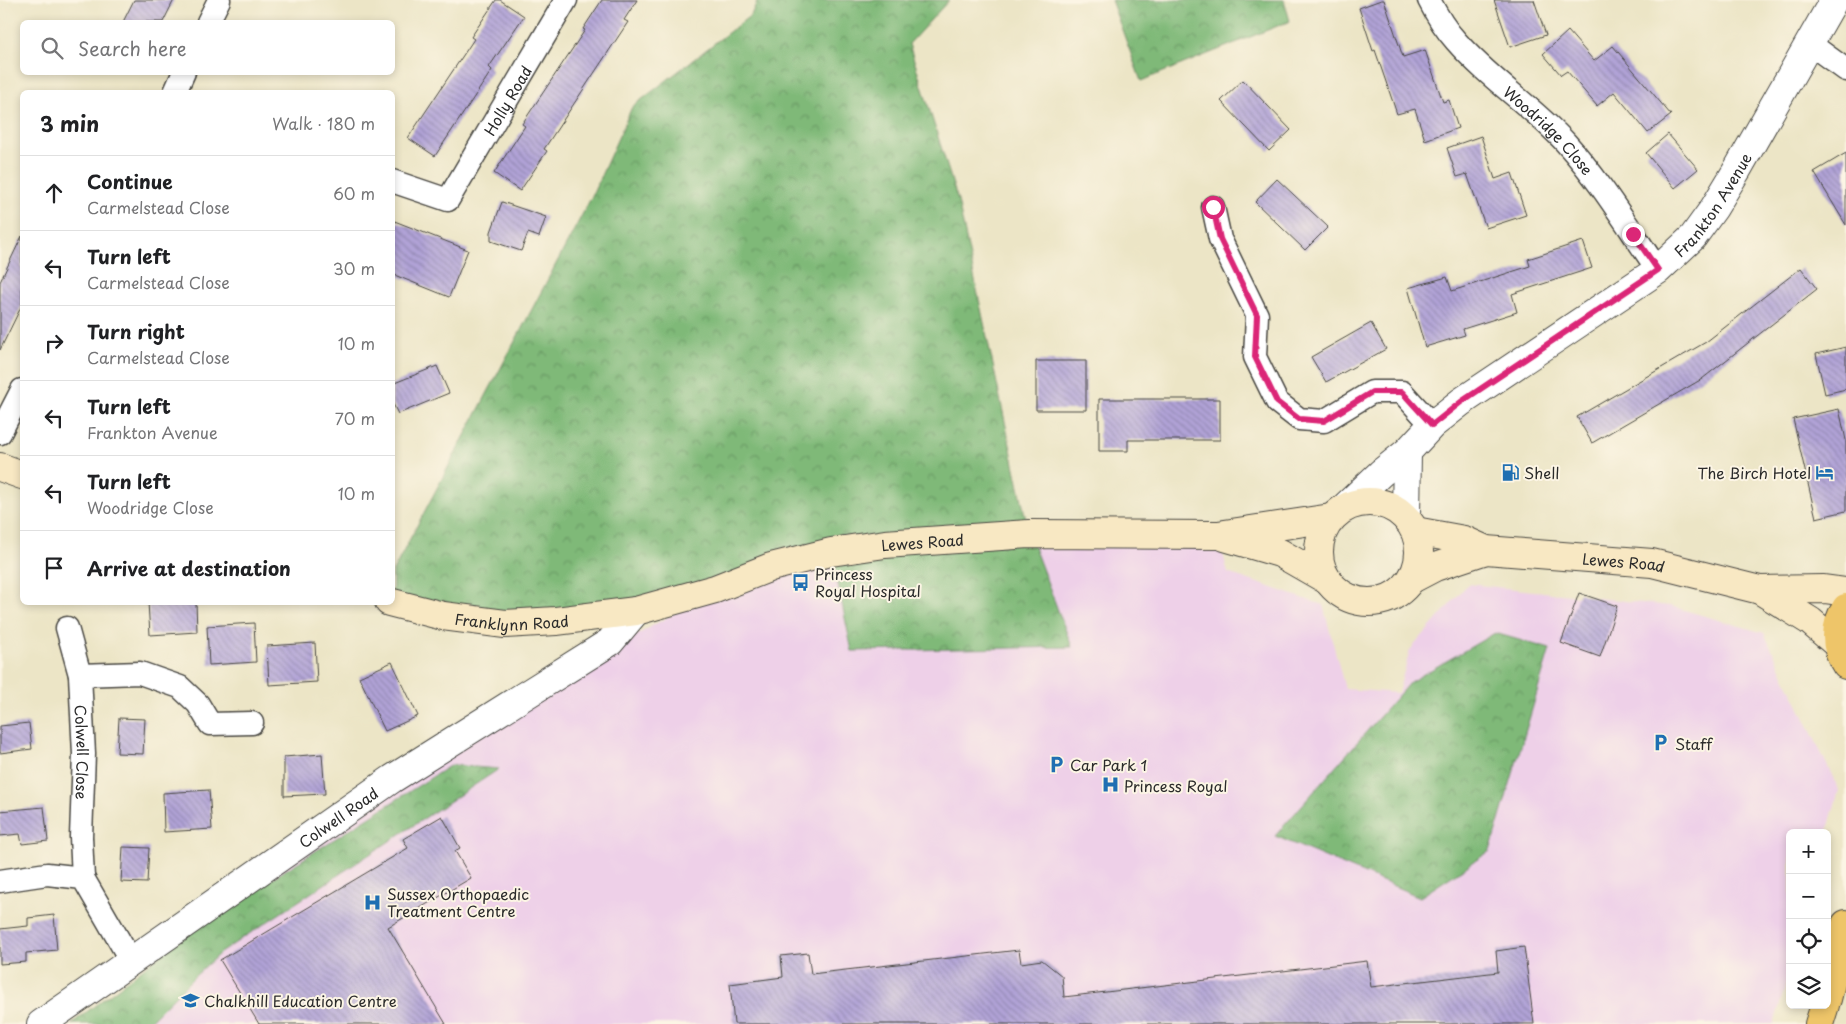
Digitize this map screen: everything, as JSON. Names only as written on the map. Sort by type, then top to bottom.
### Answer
[{"type":"highway","points":[[1842,655],[1838,624],[1846,608]]},
{"type":"highway","points":[[1831,982],[1846,924]]},
{"type":"highway","points":[[1819,1024],[1824,1009]]},
{"type":"main road","points":[[0,467],[20,474]]},
{"type":"main road","points":[[1412,579],[1418,563],[1419,547],[1410,524],[1392,507],[1376,502],[1360,502],[1338,513],[1322,532],[1318,548],[1320,565],[1327,580],[1338,592],[1353,600],[1369,602],[1386,600],[1400,591],[1412,579],[1435,567],[1486,550]]},
{"type":"main road","name":"Lewes Road","points":[[636,611],[715,589],[771,567],[831,552],[885,544],[1029,534],[1218,535],[1338,513]]},
{"type":"main road","points":[[1410,524],[1464,540],[1486,550]]},
{"type":"main road","name":"Lewes Road","points":[[1218,535],[1280,553],[1327,580]]},
{"type":"main road","name":"Lewes Road","points":[[1486,550],[1652,563],[1760,590],[1824,589],[1846,592]]},
{"type":"main road","name":"Lewes Road","points":[[1760,590],[1810,621],[1842,655]]},
{"type":"main road","name":"Franklynn Road","points":[[395,604],[443,616],[505,624],[556,621],[636,611]]},
{"type":"street","points":[[209,20],[219,0]]},
{"type":"street","name":"Holly Road","points":[[395,182],[448,200],[566,0]]},
{"type":"street","name":"Woodridge Close","points":[[1429,0],[1456,41],[1537,114],[1565,142],[1592,175],[1658,270]]},
{"type":"street","name":"Frankton Avenue","points":[[1338,513],[1380,473],[1406,452],[1432,425],[1461,402],[1658,270],[1693,237],[1714,208],[1834,0]]},
{"type":"street","points":[[1809,43],[1846,70]]},
{"type":"street","points":[[176,90],[183,75]]},
{"type":"street","points":[[1213,207],[1220,239],[1257,315],[1255,357],[1277,402],[1299,419],[1324,421],[1372,392],[1402,392],[1432,425]]},
{"type":"street","points":[[0,433],[20,394]]},
{"type":"street","points":[[1406,452],[1410,524]]},
{"type":"street","name":"Colwell Road","points":[[40,1024],[392,778],[610,642],[636,611]]},
{"type":"street","name":"Colwell Close","points":[[66,628],[80,676],[84,754],[81,837],[83,878],[131,961]]},
{"type":"street","points":[[80,676],[140,673],[180,687],[198,704],[210,724],[252,723]]},
{"type":"street","points":[[0,881],[46,874],[83,878]]},
{"type":"shaded area","name":"Princess Royal","points":[[1218,535],[1228,573],[1323,605],[1345,689],[1398,693],[1410,650],[1468,584],[1670,606],[1764,633],[1839,790],[1828,829],[1786,829],[1786,984],[1774,1024],[72,1024],[392,779],[715,589],[831,552]]},
{"type":"green space","points":[[758,0],[949,0],[909,44],[958,201],[1029,534],[1072,647],[852,651],[831,552],[715,589],[505,624],[395,603],[395,567],[591,198],[632,107],[751,15]]},
{"type":"green space","points":[[1111,0],[1284,0],[1290,21],[1141,81]]},
{"type":"green space","points":[[1495,633],[1550,649],[1490,851],[1420,897],[1275,836],[1410,682]]},
{"type":"green space","points":[[451,765],[499,769],[220,953],[147,1024],[71,1024],[202,923]]},
{"type":"building","points":[[134,0],[174,0],[164,20],[124,20]]},
{"type":"building","points":[[496,0],[500,0],[524,16],[489,67],[492,70],[435,156],[408,138],[474,39],[471,37]]},
{"type":"building","points":[[602,0],[637,0],[624,20],[628,22],[544,149],[547,151],[520,191],[494,173],[525,126],[522,124],[585,30],[583,29]]},
{"type":"building","points":[[1384,0],[1403,57],[1425,50],[1443,102],[1449,100],[1458,128],[1425,140],[1415,109],[1397,114],[1359,8]]},
{"type":"building","points":[[1494,0],[1534,0],[1546,35],[1510,47]]},
{"type":"building","points":[[1568,31],[1594,61],[1613,46],[1671,115],[1648,133],[1614,92],[1597,106],[1567,71],[1561,75],[1543,54]]},
{"type":"building","points":[[1243,80],[1291,130],[1269,151],[1221,101]]},
{"type":"building","points":[[1668,134],[1698,169],[1675,188],[1646,153]]},
{"type":"building","points":[[1481,136],[1495,179],[1512,173],[1526,215],[1486,228],[1467,174],[1457,177],[1447,148]]},
{"type":"building","points":[[1846,153],[1846,225],[1814,172]]},
{"type":"building","points":[[1277,179],[1328,227],[1305,250],[1255,202]]},
{"type":"building","points":[[502,202],[546,217],[539,237],[528,233],[521,251],[491,241],[491,232]]},
{"type":"building","points":[[395,221],[468,250],[449,297],[395,275]]},
{"type":"building","points":[[20,240],[20,309],[0,350],[0,282]]},
{"type":"building","points":[[1583,241],[1592,268],[1512,294],[1517,312],[1463,329],[1465,335],[1425,347],[1408,288],[1447,277],[1452,291],[1530,266],[1528,259]]},
{"type":"building","points":[[1801,268],[1817,289],[1702,379],[1592,443],[1577,417],[1706,342]]},
{"type":"building","points":[[1371,323],[1386,349],[1326,382],[1311,357]]},
{"type":"building","points":[[1846,347],[1846,389],[1825,394],[1816,354]]},
{"type":"building","points":[[1036,361],[1086,361],[1086,410],[1036,410]]},
{"type":"building","points":[[437,366],[449,393],[398,414],[395,408],[395,383]]},
{"type":"building","points":[[1099,399],[1220,399],[1220,440],[1128,440],[1128,451],[1099,451]]},
{"type":"building","name":"The Birch Hotel","points":[[1839,409],[1846,440],[1846,511],[1816,518],[1793,419]]},
{"type":"building","points":[[1579,593],[1617,606],[1600,657],[1561,643]]},
{"type":"building","points":[[148,605],[196,605],[197,632],[150,635]]},
{"type":"building","points":[[254,623],[256,662],[209,665],[207,626]]},
{"type":"building","points":[[315,643],[317,682],[269,685],[267,646]]},
{"type":"building","points":[[392,662],[418,716],[385,731],[359,677]]},
{"type":"building","points":[[119,718],[145,719],[143,754],[117,753]]},
{"type":"building","points":[[29,723],[32,749],[0,753],[0,726]]},
{"type":"building","points":[[322,754],[325,794],[284,796],[284,757]]},
{"type":"building","points":[[209,790],[212,829],[164,832],[163,793]]},
{"type":"building","points":[[44,807],[48,841],[22,844],[20,834],[0,836],[0,811]]},
{"type":"building","name":"Sussex Orthopaedic Treatment Centre","points":[[442,816],[460,848],[455,851],[471,878],[388,927],[446,1024],[259,1024],[220,960],[408,848],[403,839]]},
{"type":"building","points":[[123,847],[149,848],[147,883],[121,882]]},
{"type":"building","points":[[54,915],[57,950],[26,953],[26,962],[0,964],[0,929],[28,926],[28,918]]},
{"type":"building","points":[[1524,947],[1534,1024],[734,1024],[730,984],[783,977],[781,956],[808,953],[811,974],[1019,950],[1021,963],[1042,960],[1062,976],[1064,997],[1367,961],[1371,987],[1498,972],[1496,951]]},
{"type":"place","name":"Shell","points":[[1510,472]]},
{"type":"place","name":"The Birch Hotel","points":[[1825,472]]},
{"type":"place","name":"Princess Royal Hospital","points":[[801,582]]},
{"type":"place","name":"Staff","points":[[1661,743]]},
{"type":"place","name":"Car Park 1","points":[[1056,764]]},
{"type":"place","name":"Princess Royal","points":[[1110,785]]},
{"type":"place","name":"Sussex Orthopaedic Treatment Centre","points":[[373,902]]},
{"type":"place","name":"Chalkhill Education Centre","points":[[190,1000]]},
{"type":"route","points":[[1213,207],[1220,239],[1257,315],[1255,357],[1277,402],[1299,419],[1324,421],[1372,392],[1402,392],[1432,425],[1461,402],[1658,270],[1633,234]]}]
